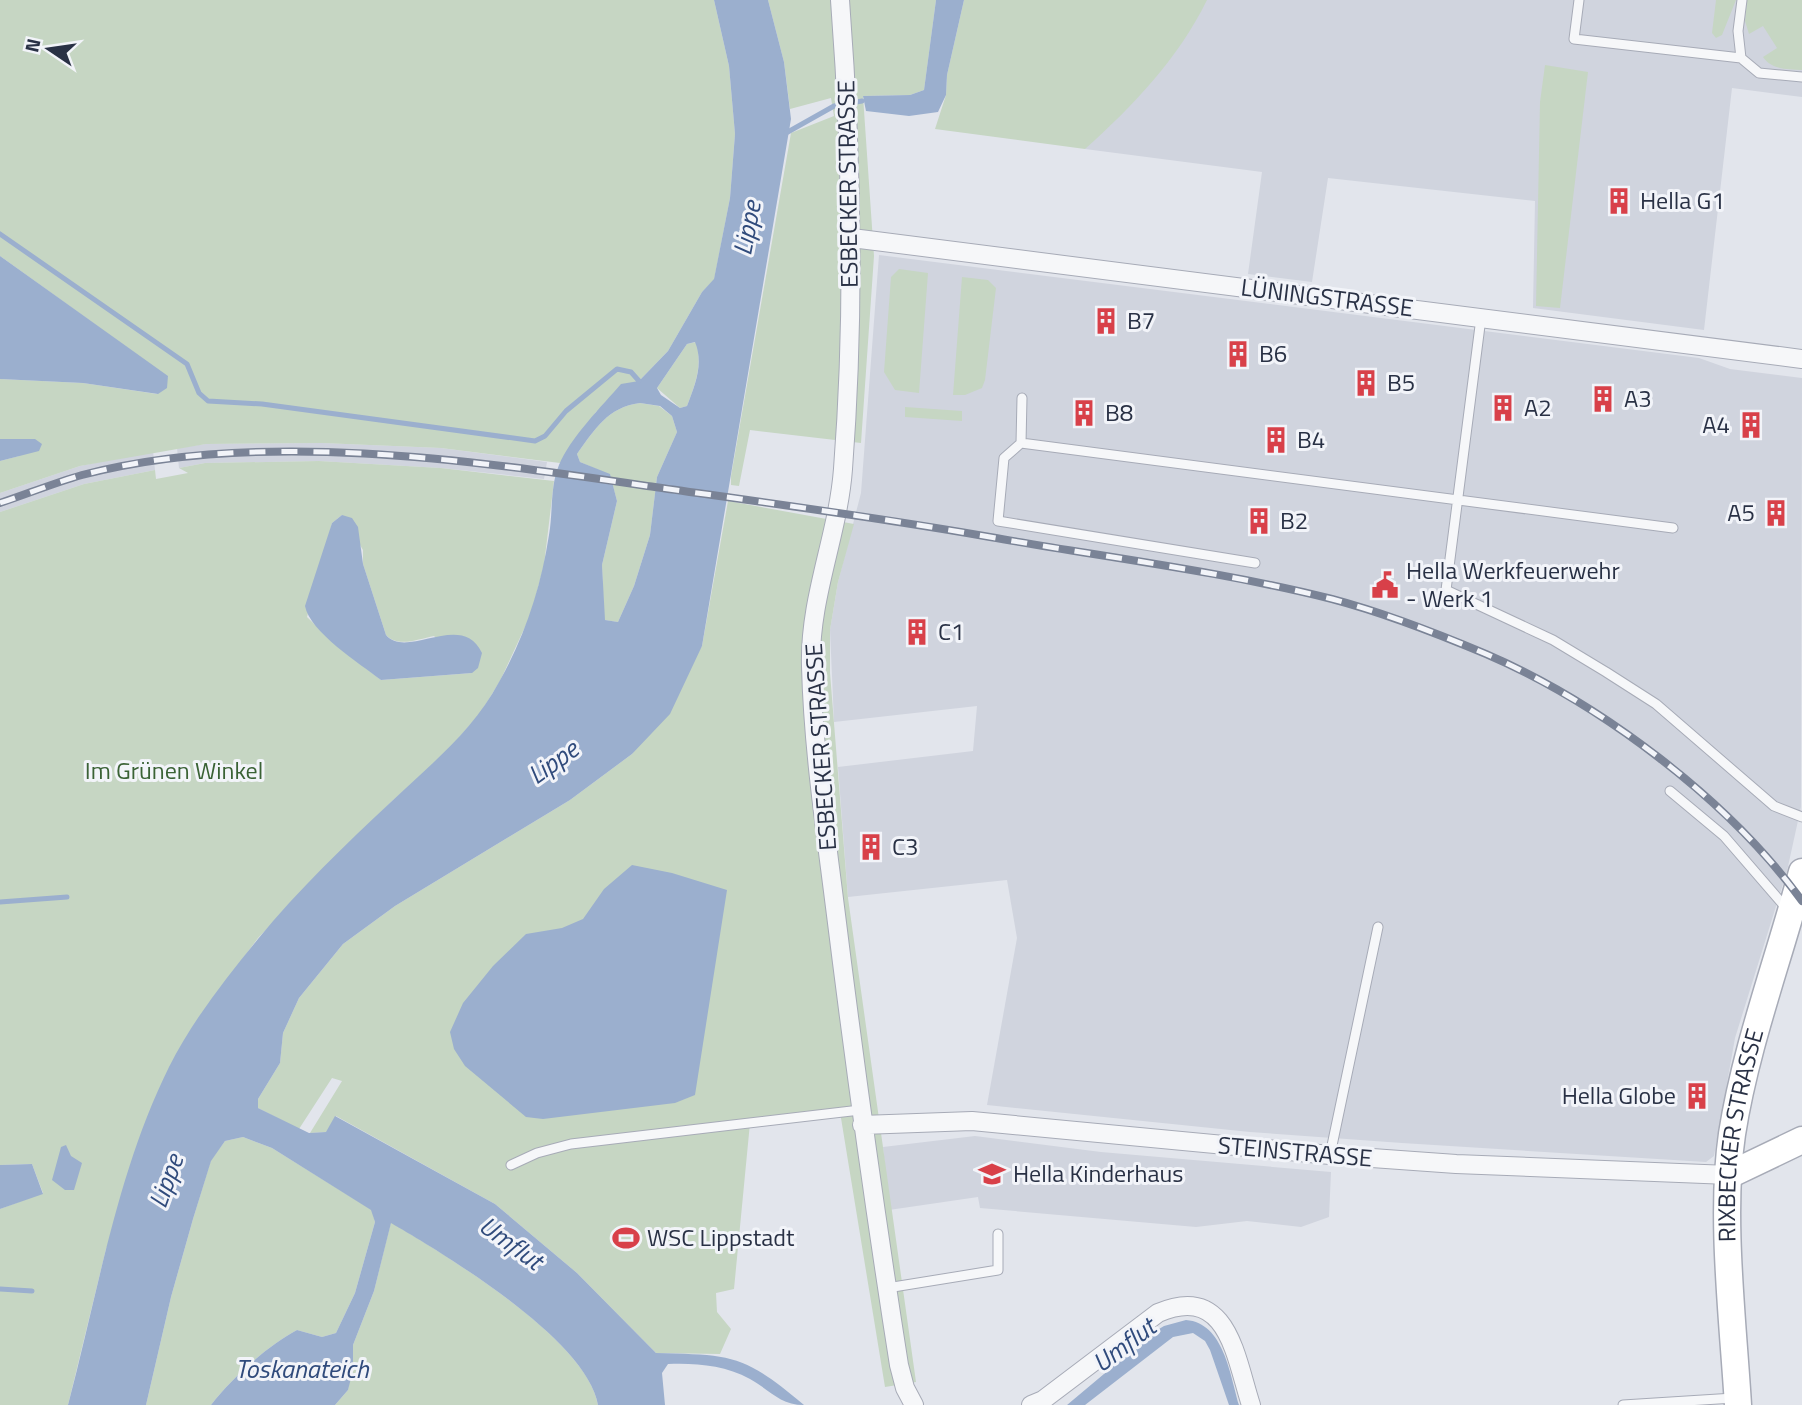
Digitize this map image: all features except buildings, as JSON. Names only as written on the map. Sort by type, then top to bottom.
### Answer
[{"type":"street","name":"ESBECKER STRASSE","points":[[840,0],[848,103],[852,238],[843,468],[838,513],[814,607],[810,664],[818,769],[861,1117],[899,1365],[905,1388],[914,1405]]},
{"type":"street","name":"LÜNINGSTRASSE","points":[[852,238],[1802,359]]},
{"type":"street","name":"RIXBECKER STRASSE","points":[[1738,1401],[1729,1175],[1741,1091],[1802,872]]},
{"type":"street","name":"STEINSTRASSE","points":[[861,1117],[972,1121],[1330,1155],[1456,1164],[1729,1175]]},
{"type":"street","points":[[1729,1175],[1802,1140]]},
{"type":"street","points":[[1031,1405],[1043,1400],[1158,1313],[1186,1305],[1205,1309],[1226,1328],[1251,1405]]},
{"type":"lane","points":[[1579,0],[1574,39],[1741,58],[1759,73],[1802,77]]},
{"type":"lane","points":[[1741,58],[1738,31],[1742,0]]},
{"type":"lane","points":[[1481,318],[1446,590],[1553,640],[1657,704],[1711,748],[1774,806],[1802,817]]},
{"type":"lane","points":[[1022,398],[1021,443],[1004,458],[998,520],[1255,563]]},
{"type":"lane","points":[[1021,443],[1673,528]]},
{"type":"lane","points":[[1670,791],[1724,836],[1791,913]]},
{"type":"lane","points":[[1330,1155],[1378,927]]},
{"type":"lane","points":[[511,1165],[537,1153],[571,1144],[861,1117]]},
{"type":"lane","points":[[887,1288],[998,1270],[998,1234]]},
{"type":"lane","points":[[1623,1405],[1738,1401]]},
{"type":"shaded area","points":[[1107,0],[1802,0],[1802,97],[1732,88],[1704,330],[1533,308],[1535,201],[1328,178],[1312,282],[1248,274],[1262,172],[1085,149]]},
{"type":"shaded area","points":[[879,255],[1699,358],[1730,369],[1802,378],[1801,807],[1787,871],[1735,1038],[1714,1156],[1706,1162],[1402,1143],[1250,1132],[987,1105],[1017,938],[1007,880],[848,897],[838,767],[973,751],[977,706],[834,722],[830,630],[838,582],[861,493]]},
{"type":"shaded area","points":[[322,443],[441,448],[547,462],[544,479],[441,468],[319,461],[205,463],[179,468],[177,448],[206,444]]},
{"type":"shaded area","points":[[153,451],[155,470],[84,484],[0,512],[0,493],[80,466]]},
{"type":"shaded area","points":[[975,1136],[1101,1152],[1331,1172],[1329,1217],[1301,1227],[1247,1221],[1196,1227],[980,1208],[978,1197],[889,1210],[883,1147]]},
{"type":"green space","points":[[0,0],[714,0],[729,66],[735,134],[730,198],[714,280],[702,292],[668,351],[639,381],[596,412],[560,463],[441,448],[322,443],[206,444],[80,466],[0,493],[0,461],[19,456],[35,439],[0,439],[0,379],[83,383],[157,394],[168,377],[0,256]]},
{"type":"green space","points":[[768,0],[936,0],[924,90],[910,95],[863,96],[874,256],[861,443],[750,430],[739,486],[731,485],[731,476],[791,133],[834,116],[831,98],[790,109],[784,62]]},
{"type":"green space","points":[[964,0],[1207,0],[1168,62],[1120,116],[1085,149],[935,129],[946,95],[947,75]]},
{"type":"green space","points":[[1716,0],[1736,0],[1722,35],[1716,38],[1712,33]]},
{"type":"green space","points":[[1747,0],[1802,0],[1802,70],[1775,67],[1763,57],[1777,48],[1763,26],[1749,34],[1745,21]]},
{"type":"green space","points":[[1545,65],[1588,72],[1560,308],[1536,306],[1540,102]]},
{"type":"green space","points":[[899,269],[928,273],[919,393],[895,390],[884,372],[891,277]]},
{"type":"green space","points":[[962,277],[988,280],[996,288],[982,388],[965,395],[953,395]]},
{"type":"green space","points":[[696,342],[699,359],[697,375],[687,406],[680,408],[657,388],[687,344]]},
{"type":"green space","points":[[640,403],[659,406],[672,416],[677,432],[657,477],[650,535],[634,586],[618,622],[604,620],[602,565],[617,501],[610,475],[580,462],[577,454],[596,428],[611,414]]},
{"type":"green space","points":[[905,407],[962,411],[962,421],[905,417]]},
{"type":"green space","name":"Im Grünen Winkel","points":[[319,461],[441,468],[554,481],[544,565],[531,614],[500,681],[481,712],[444,755],[391,802],[258,938],[200,1016],[106,1249],[68,1405],[0,1405],[0,1209],[43,1193],[32,1164],[0,1165],[0,512],[84,484],[155,470],[156,479],[188,473],[179,468],[205,463]],"holes":[[[342,515],[363,550],[363,564],[386,635],[402,642],[434,636],[472,673],[381,680],[337,646],[307,617],[332,523]]]},
{"type":"green space","points":[[728,501],[854,524],[838,582],[830,630],[830,673],[848,898],[916,1382],[885,1387],[840,1112],[750,1123],[734,1289],[716,1293],[717,1312],[731,1329],[720,1354],[656,1353],[577,1273],[495,1204],[336,1116],[327,1132],[310,1133],[342,1081],[332,1078],[299,1129],[258,1108],[258,1099],[280,1063],[283,1033],[299,998],[343,944],[395,906],[570,800],[632,754],[702,646]]},
{"type":"green space","points":[[243,1137],[272,1148],[372,1210],[375,1222],[355,1293],[336,1333],[322,1337],[297,1330],[251,1363],[211,1405],[146,1405],[171,1297],[211,1160],[225,1141]]},
{"type":"green space","points":[[391,1222],[478,1277],[542,1327],[569,1353],[588,1380],[598,1405],[335,1405],[348,1390],[353,1345],[374,1291]]},
{"type":"water","points":[[714,0],[768,0],[784,62],[791,119],[702,646],[670,714],[632,754],[570,800],[395,906],[343,944],[299,998],[283,1033],[280,1063],[258,1099],[258,1108],[309,1133],[326,1132],[335,1116],[495,1204],[577,1273],[656,1353],[703,1355],[736,1361],[766,1376],[804,1405],[782,1400],[750,1379],[730,1371],[710,1366],[668,1364],[662,1373],[665,1405],[598,1405],[588,1380],[569,1354],[542,1327],[478,1278],[391,1223],[374,1291],[353,1345],[353,1370],[348,1390],[335,1405],[211,1405],[251,1363],[297,1330],[322,1337],[336,1333],[355,1293],[375,1222],[371,1210],[272,1148],[243,1137],[225,1141],[211,1161],[171,1297],[146,1405],[68,1405],[122,1190],[151,1107],[178,1050],[210,1000],[273,921],[340,851],[450,746],[489,700],[517,647],[537,592],[549,535],[554,482],[564,455],[621,384],[639,381],[668,351],[702,292],[714,279],[730,198],[735,134],[729,66]],"holes":[[[695,342],[699,358],[697,374],[687,406],[680,408],[661,395],[657,388],[687,344]],[[640,403],[660,406],[672,416],[677,432],[657,477],[650,535],[634,586],[618,622],[605,620],[602,565],[617,501],[610,474],[580,462],[577,454],[596,428],[611,414]]]},
{"type":"water","points":[[936,0],[964,0],[947,75],[946,95],[938,112],[909,116],[866,111],[863,96],[910,95],[924,90]]},
{"type":"water","points":[[0,256],[168,376],[167,388],[158,394],[83,383],[0,379]]},
{"type":"water","points":[[0,439],[35,439],[42,444],[39,451],[0,461]]},
{"type":"water","points":[[342,515],[352,518],[358,527],[363,564],[386,635],[395,641],[407,642],[448,635],[462,636],[473,641],[482,653],[478,668],[472,673],[381,680],[316,626],[305,606],[332,523]]},
{"type":"water","points":[[632,865],[672,873],[727,890],[695,1095],[675,1103],[543,1119],[526,1117],[465,1066],[454,1049],[450,1032],[463,1003],[493,966],[526,934],[562,928],[583,919],[604,889]]},
{"type":"water","points":[[66,1145],[71,1156],[82,1163],[74,1190],[65,1190],[52,1180],[61,1147]]},
{"type":"water","points":[[32,1164],[43,1194],[0,1209],[0,1165]]},
{"type":"water","points":[[1186,1320],[1199,1323],[1217,1340],[1239,1405],[1229,1405],[1210,1350],[1205,1341],[1193,1333],[1173,1337],[1085,1405],[1067,1405],[1154,1332],[1164,1326]]},
{"type":"waterway","points":[[786,133],[834,106],[862,101]]},
{"type":"waterway","points":[[0,234],[187,364],[199,393],[208,401],[262,404],[535,441],[545,436],[566,411],[617,369],[631,372],[639,381]]},
{"type":"waterway","points":[[0,902],[67,897]]},
{"type":"waterway","points":[[0,1289],[32,1291]]},
{"type":"railway","points":[[0,503],[82,475],[150,461],[291,451],[364,453],[509,467],[819,510],[1162,565],[1290,589],[1352,605],[1429,631],[1486,654],[1573,699],[1617,727],[1700,791],[1772,863],[1802,901]]},
{"type":"place","name":"Hella G1","points":[[1619,201]]},
{"type":"place","name":"B7","points":[[1106,321]]},
{"type":"place","name":"B6","points":[[1238,354]]},
{"type":"place","name":"B5","points":[[1366,383]]},
{"type":"place","name":"A3","points":[[1603,399]]},
{"type":"place","name":"A2","points":[[1503,408]]},
{"type":"place","name":"B8","points":[[1084,413]]},
{"type":"place","name":"A4","points":[[1751,425]]},
{"type":"place","name":"B4","points":[[1276,440]]},
{"type":"place","name":"A5","points":[[1776,513]]},
{"type":"place","name":"B2","points":[[1259,521]]},
{"type":"place","name":"Hella Werkfeuerwehr - Werk 1","points":[[1385,585]]},
{"type":"place","name":"C1","points":[[917,632]]},
{"type":"place","name":"C3","points":[[871,847]]},
{"type":"place","name":"Hella Globe","points":[[1697,1096]]},
{"type":"place","name":"Hella Kinderhaus","points":[[992,1174]]},
{"type":"place","name":"WSC Lippstadt","points":[[626,1238]]},
{"type":"water label","name":"Lippe","points":[[747,228]]},
{"type":"water label","name":"Lippe","points":[[553,762]]},
{"type":"water label","name":"Lippe","points":[[166,1181]]},
{"type":"water label","name":"Umflut","points":[[511,1243]]},
{"type":"water label","name":"Umflut","points":[[1124,1345]]},
{"type":"water label","name":"Toskanateich","points":[[302,1369]]}]
